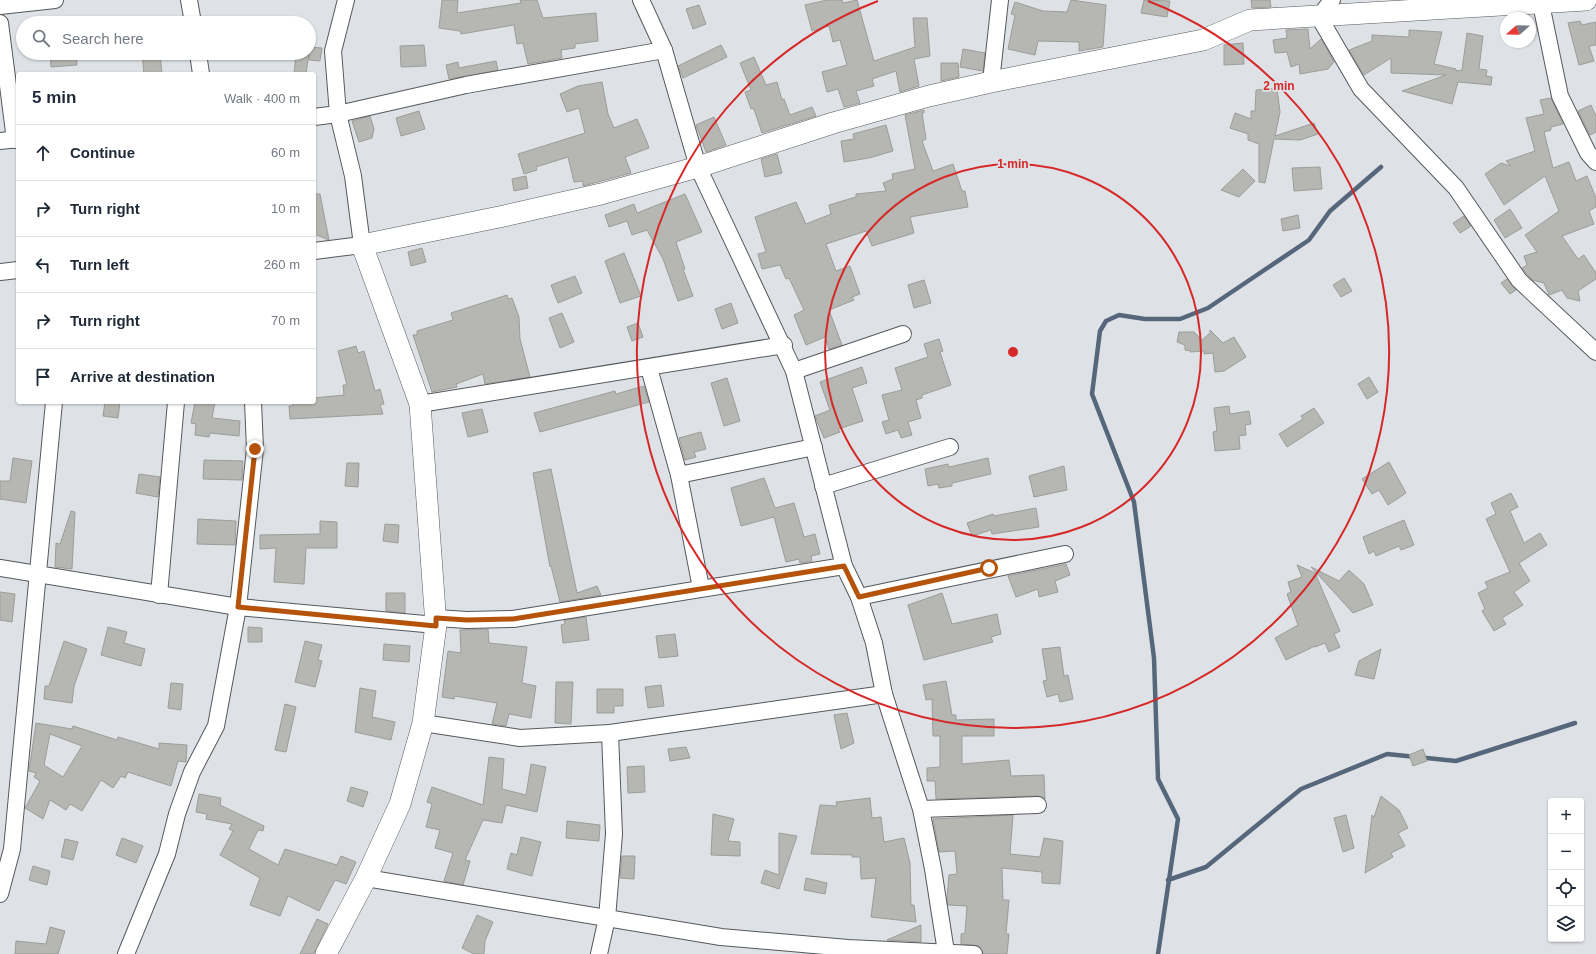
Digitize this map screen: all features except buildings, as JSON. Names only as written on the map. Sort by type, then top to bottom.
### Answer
[{"type":"street","points":[[0,6],[55,0]]},
{"type":"street","points":[[189,0],[192,16]]},
{"type":"street","points":[[326,954],[366,878],[400,804],[423,723],[436,622],[420,404],[362,245],[353,176],[338,114],[333,51],[346,0]]},
{"type":"street","points":[[641,0],[664,50],[698,167],[737,251],[784,345],[794,370],[844,566],[859,597],[874,642],[884,694],[921,809],[933,869],[946,952]]},
{"type":"street","points":[[991,82],[1000,0]]},
{"type":"street","points":[[1320,17],[1332,0]]},
{"type":"street","points":[[316,250],[362,245],[602,194],[698,167],[833,123],[929,96],[991,82],[1202,40],[1250,20],[1541,4],[1586,0]]},
{"type":"street","points":[[1541,4],[1560,96],[1588,153],[1596,162]]},
{"type":"street","points":[[1320,17],[1361,89],[1456,188],[1519,280],[1596,352]]},
{"type":"street","points":[[0,23],[11,140]]},
{"type":"street","points":[[316,117],[338,114],[466,85],[664,50]]},
{"type":"street","points":[[199,60],[201,72]]},
{"type":"street","points":[[0,272],[16,270]]},
{"type":"street","points":[[794,370],[903,334]]},
{"type":"street","points":[[420,404],[784,345]]},
{"type":"street","points":[[649,368],[678,475],[701,588]]},
{"type":"street","points":[[0,894],[12,850],[54,404]]},
{"type":"street","points":[[159,594],[176,404]]},
{"type":"street","points":[[126,954],[166,854],[177,814],[192,772],[216,726],[238,607],[255,449],[253,404]]},
{"type":"street","points":[[678,475],[814,447]]},
{"type":"street","points":[[824,486],[950,447]]},
{"type":"street","points":[[859,597],[1065,554]]},
{"type":"street","points":[[0,568],[39,573],[238,607],[436,622],[513,619],[844,566]]},
{"type":"street","points":[[423,723],[520,738],[610,734],[884,694]]},
{"type":"street","points":[[599,954],[607,918],[614,834],[610,734]]},
{"type":"street","points":[[921,809],[1038,805]]},
{"type":"street","points":[[366,878],[721,937],[906,952],[974,954]]},
{"type":"waterway","points":[[1158,954],[1178,819],[1158,779],[1154,658],[1134,502],[1092,394],[1100,331],[1106,321],[1119,315],[1145,319],[1180,319],[1208,308],[1309,240],[1330,211],[1381,167]]},
{"type":"waterway","points":[[1168,880],[1206,867],[1301,789],[1387,754],[1456,761],[1575,723]]},
{"type":"route","points":[[255,449],[238,607],[436,626],[436,618],[467,620],[513,619],[844,566],[859,597],[989,568]]}]
